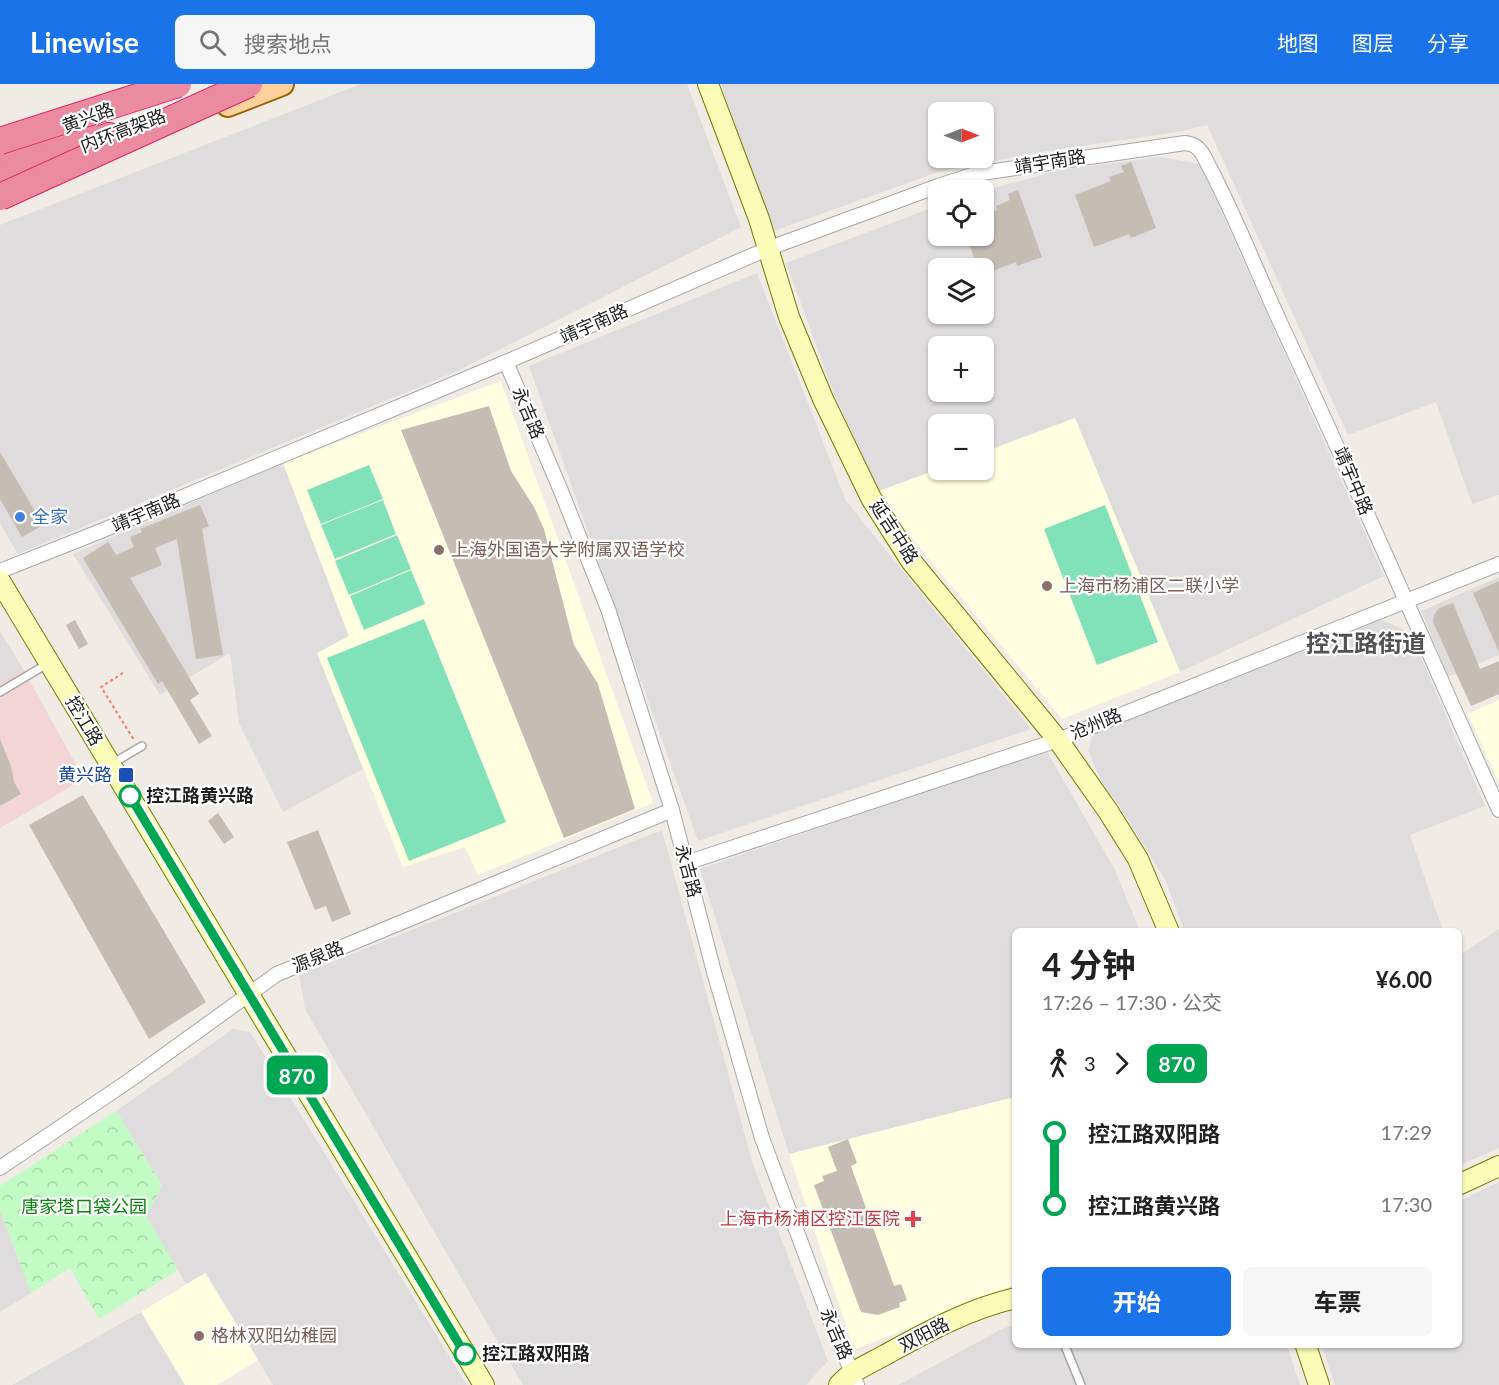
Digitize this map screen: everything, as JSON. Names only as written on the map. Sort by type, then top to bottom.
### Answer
[{"type":"highway","points":[[0,141],[178,84]]},
{"type":"highway","name":"内环高架路","points":[[0,158],[75,129],[178,84]]},
{"type":"highway","points":[[0,196],[247,84]]},
{"type":"highway","name":"内环高架路","points":[[0,177],[247,84]]},
{"type":"main road","name":"黄兴路","points":[[0,151],[178,84]]},
{"type":"main road","points":[[0,196],[282,84]]},
{"type":"street","name":"延吉中路","points":[[708,84],[759,219],[789,317],[819,388],[871,498],[911,561],[1058,740],[1108,811],[1138,859],[1166,928]]},
{"type":"street","name":"靖宇南路","points":[[0,571],[506,362],[767,249],[975,174],[1185,143],[1198,147],[1202,153]]},
{"type":"street","name":"靖宇中路","points":[[1202,153],[1334,438],[1499,810]]},
{"type":"street","name":"永吉路","points":[[506,362],[608,609],[672,810],[762,1138],[850,1381]]},
{"type":"street","name":"沧州路","points":[[686,863],[1058,740],[1499,564]]},
{"type":"street","name":"控江路","points":[[0,581],[484,1385]]},
{"type":"street","name":"源泉路","points":[[0,1168],[284,971],[672,810]]},
{"type":"street","points":[[1462,1183],[1499,1167]]},
{"type":"street","name":"双阳路","points":[[850,1381],[926,1332],[964,1314],[1012,1299]]},
{"type":"street","points":[[1307,1348],[1319,1385]]},
{"type":"lane","points":[[0,692],[49,663]]},
{"type":"lane","points":[[111,765],[140,747]]},
{"type":"lane","points":[[1066,1348],[1081,1385]]},
{"type":"path","points":[[123,673],[101,687],[140,747]]},
{"type":"shaded area","points":[[361,84],[687,84],[741,227],[457,371],[18,554],[0,524],[0,225]]},
{"type":"shaded area","points":[[721,84],[1499,84],[1499,495],[1472,504],[1436,402],[1348,435],[1207,125],[1177,132],[994,161],[994,102],[928,102],[928,168],[959,168],[938,172],[771,232]]},
{"type":"shaded area","points":[[1160,157],[1200,164],[1384,576],[1180,672],[1075,418],[994,448],[994,414],[928,414],[928,473],[879,491],[834,394],[786,263],[928,209],[928,246],[994,246],[994,188],[1060,170]]},
{"type":"shaded area","points":[[757,273],[846,501],[1031,729],[698,841],[529,366]]},
{"type":"shaded area","name":"上海外国语大学附属双语学校","points":[[501,381],[653,803],[478,875],[465,847],[403,867],[317,653],[349,636],[283,463]]},
{"type":"shaded area","name":"上海市杨浦区二联小学","points":[[1075,418],[1180,672],[1062,719],[915,542],[879,491],[928,473],[928,480],[994,480],[994,448]]},
{"type":"shaded area","points":[[283,463],[349,637],[317,653],[363,769],[283,812],[239,723],[230,653],[160,695],[73,554]]},
{"type":"shaded area","points":[[1499,577],[1499,655],[1448,677],[1421,611]]},
{"type":"shaded area","points":[[1377,618],[1410,632],[1485,806],[1410,835],[1442,928],[1183,928],[1165,879],[1118,804],[1104,787],[1088,750],[1093,732]]},
{"type":"shaded area","points":[[0,631],[23,669],[0,682]]},
{"type":"shaded area","points":[[23,669],[84,779],[0,828],[0,682]]},
{"type":"shaded area","points":[[1499,700],[1499,783],[1468,714]]},
{"type":"shaded area","points":[[1046,750],[1114,868],[1139,928],[1012,928],[1012,1098],[789,1154],[700,869]]},
{"type":"shaded area","points":[[662,830],[753,1165],[828,1361],[806,1385],[523,1385],[305,1009],[299,975]]},
{"type":"shaded area","points":[[1499,929],[1499,1148],[1462,1164],[1462,954]]},
{"type":"shaded area","points":[[233,1029],[250,1032],[467,1385],[273,1385],[206,1273],[186,1284],[146,1216],[162,1185],[116,1111]]},
{"type":"shaded area","name":"上海市杨浦区控江医院","points":[[1012,1098],[1012,1286],[854,1350],[789,1154]]},
{"type":"shaded area","points":[[1499,1182],[1499,1385],[1335,1385],[1323,1348],[1462,1348],[1462,1200]]},
{"type":"shaded area","points":[[0,1210],[31,1293],[0,1312]]},
{"type":"shaded area","name":"格林双阳幼稚园","points":[[205,1273],[258,1360],[217,1385],[185,1385],[141,1312]]},
{"type":"shaded area","points":[[141,1312],[185,1385],[12,1385]]},
{"type":"shaded area","points":[[1012,1326],[1012,1348],[1288,1348],[1300,1385],[898,1385]]},
{"type":"green space","points":[[369,465],[383,499],[321,524],[307,490]]},
{"type":"green space","points":[[383,500],[396,534],[335,559],[321,525]]},
{"type":"green space","points":[[1105,505],[1158,642],[1097,665],[1044,529]]},
{"type":"green space","points":[[397,535],[411,569],[349,595],[335,561]]},
{"type":"green space","points":[[411,570],[425,604],[364,630],[350,596]]},
{"type":"green space","points":[[424,619],[506,822],[409,861],[327,658]]},
{"type":"green space","name":"唐家塔口袋公园","points":[[116,1111],[162,1185],[146,1216],[178,1270],[99,1319],[70,1268],[31,1293],[0,1210],[0,1186]]},
{"type":"building","points":[[1131,162],[1156,228],[1131,238],[1129,234],[1094,247],[1075,195],[1111,181],[1109,177],[1124,172],[1121,166]]},
{"type":"building","points":[[1018,190],[1042,257],[1017,266],[1016,262],[994,270],[994,258],[974,258],[970,246],[994,246],[994,211],[997,210],[996,206],[1010,200],[1008,194]]},
{"type":"building","points":[[489,406],[511,471],[534,507],[544,529],[574,645],[598,684],[635,809],[564,838],[401,430]]},
{"type":"building","points":[[0,452],[43,525],[22,537],[0,499]]},
{"type":"building","points":[[200,505],[209,526],[202,529],[223,655],[196,659],[177,539],[155,548],[162,565],[130,578],[199,694],[190,700],[212,736],[199,744],[162,681],[158,684],[83,558],[108,542],[116,555],[134,547],[130,537],[142,532],[140,529]]},
{"type":"building","points":[[1499,581],[1499,652],[1473,593]]},
{"type":"building","points":[[1453,603],[1480,669],[1499,661],[1499,694],[1471,706],[1433,622],[1434,615],[1439,608]]},
{"type":"building","points":[[75,620],[88,644],[79,649],[66,625]]},
{"type":"building","points":[[0,739],[11,766],[14,782],[21,794],[0,806]]},
{"type":"building","points":[[83,795],[206,1002],[149,1039],[29,825]]},
{"type":"building","points":[[218,813],[234,837],[224,844],[208,821]]},
{"type":"building","points":[[318,830],[351,914],[332,922],[326,906],[315,910],[287,842]]},
{"type":"building","points":[[848,1139],[857,1163],[851,1166],[894,1286],[901,1284],[907,1300],[899,1303],[900,1307],[878,1315],[861,1312],[814,1185],[824,1181],[822,1176],[837,1171],[828,1147]]},
{"type":"bus line","name":"870","points":[[130,796],[465,1354]]},
{"type":"place","name":"全家","points":[[20,517]]},
{"type":"place","name":"上海外国语大学附属双语学校","points":[[439,550]]},
{"type":"place","name":"上海市杨浦区二联小学","points":[[1047,586]]},
{"type":"place","name":"黄兴路","points":[[126,775]]},
{"type":"place","name":"控江路黄兴路","points":[[130,796]]},
{"type":"place","name":"上海市杨浦区控江医院","points":[[913,1219]]},
{"type":"place","name":"格林双阳幼稚园","points":[[199,1336]]},
{"type":"place","name":"控江路双阳路","points":[[465,1354]]},
{"type":"district","name":"控江路街道","points":[[1366,644]]}]
